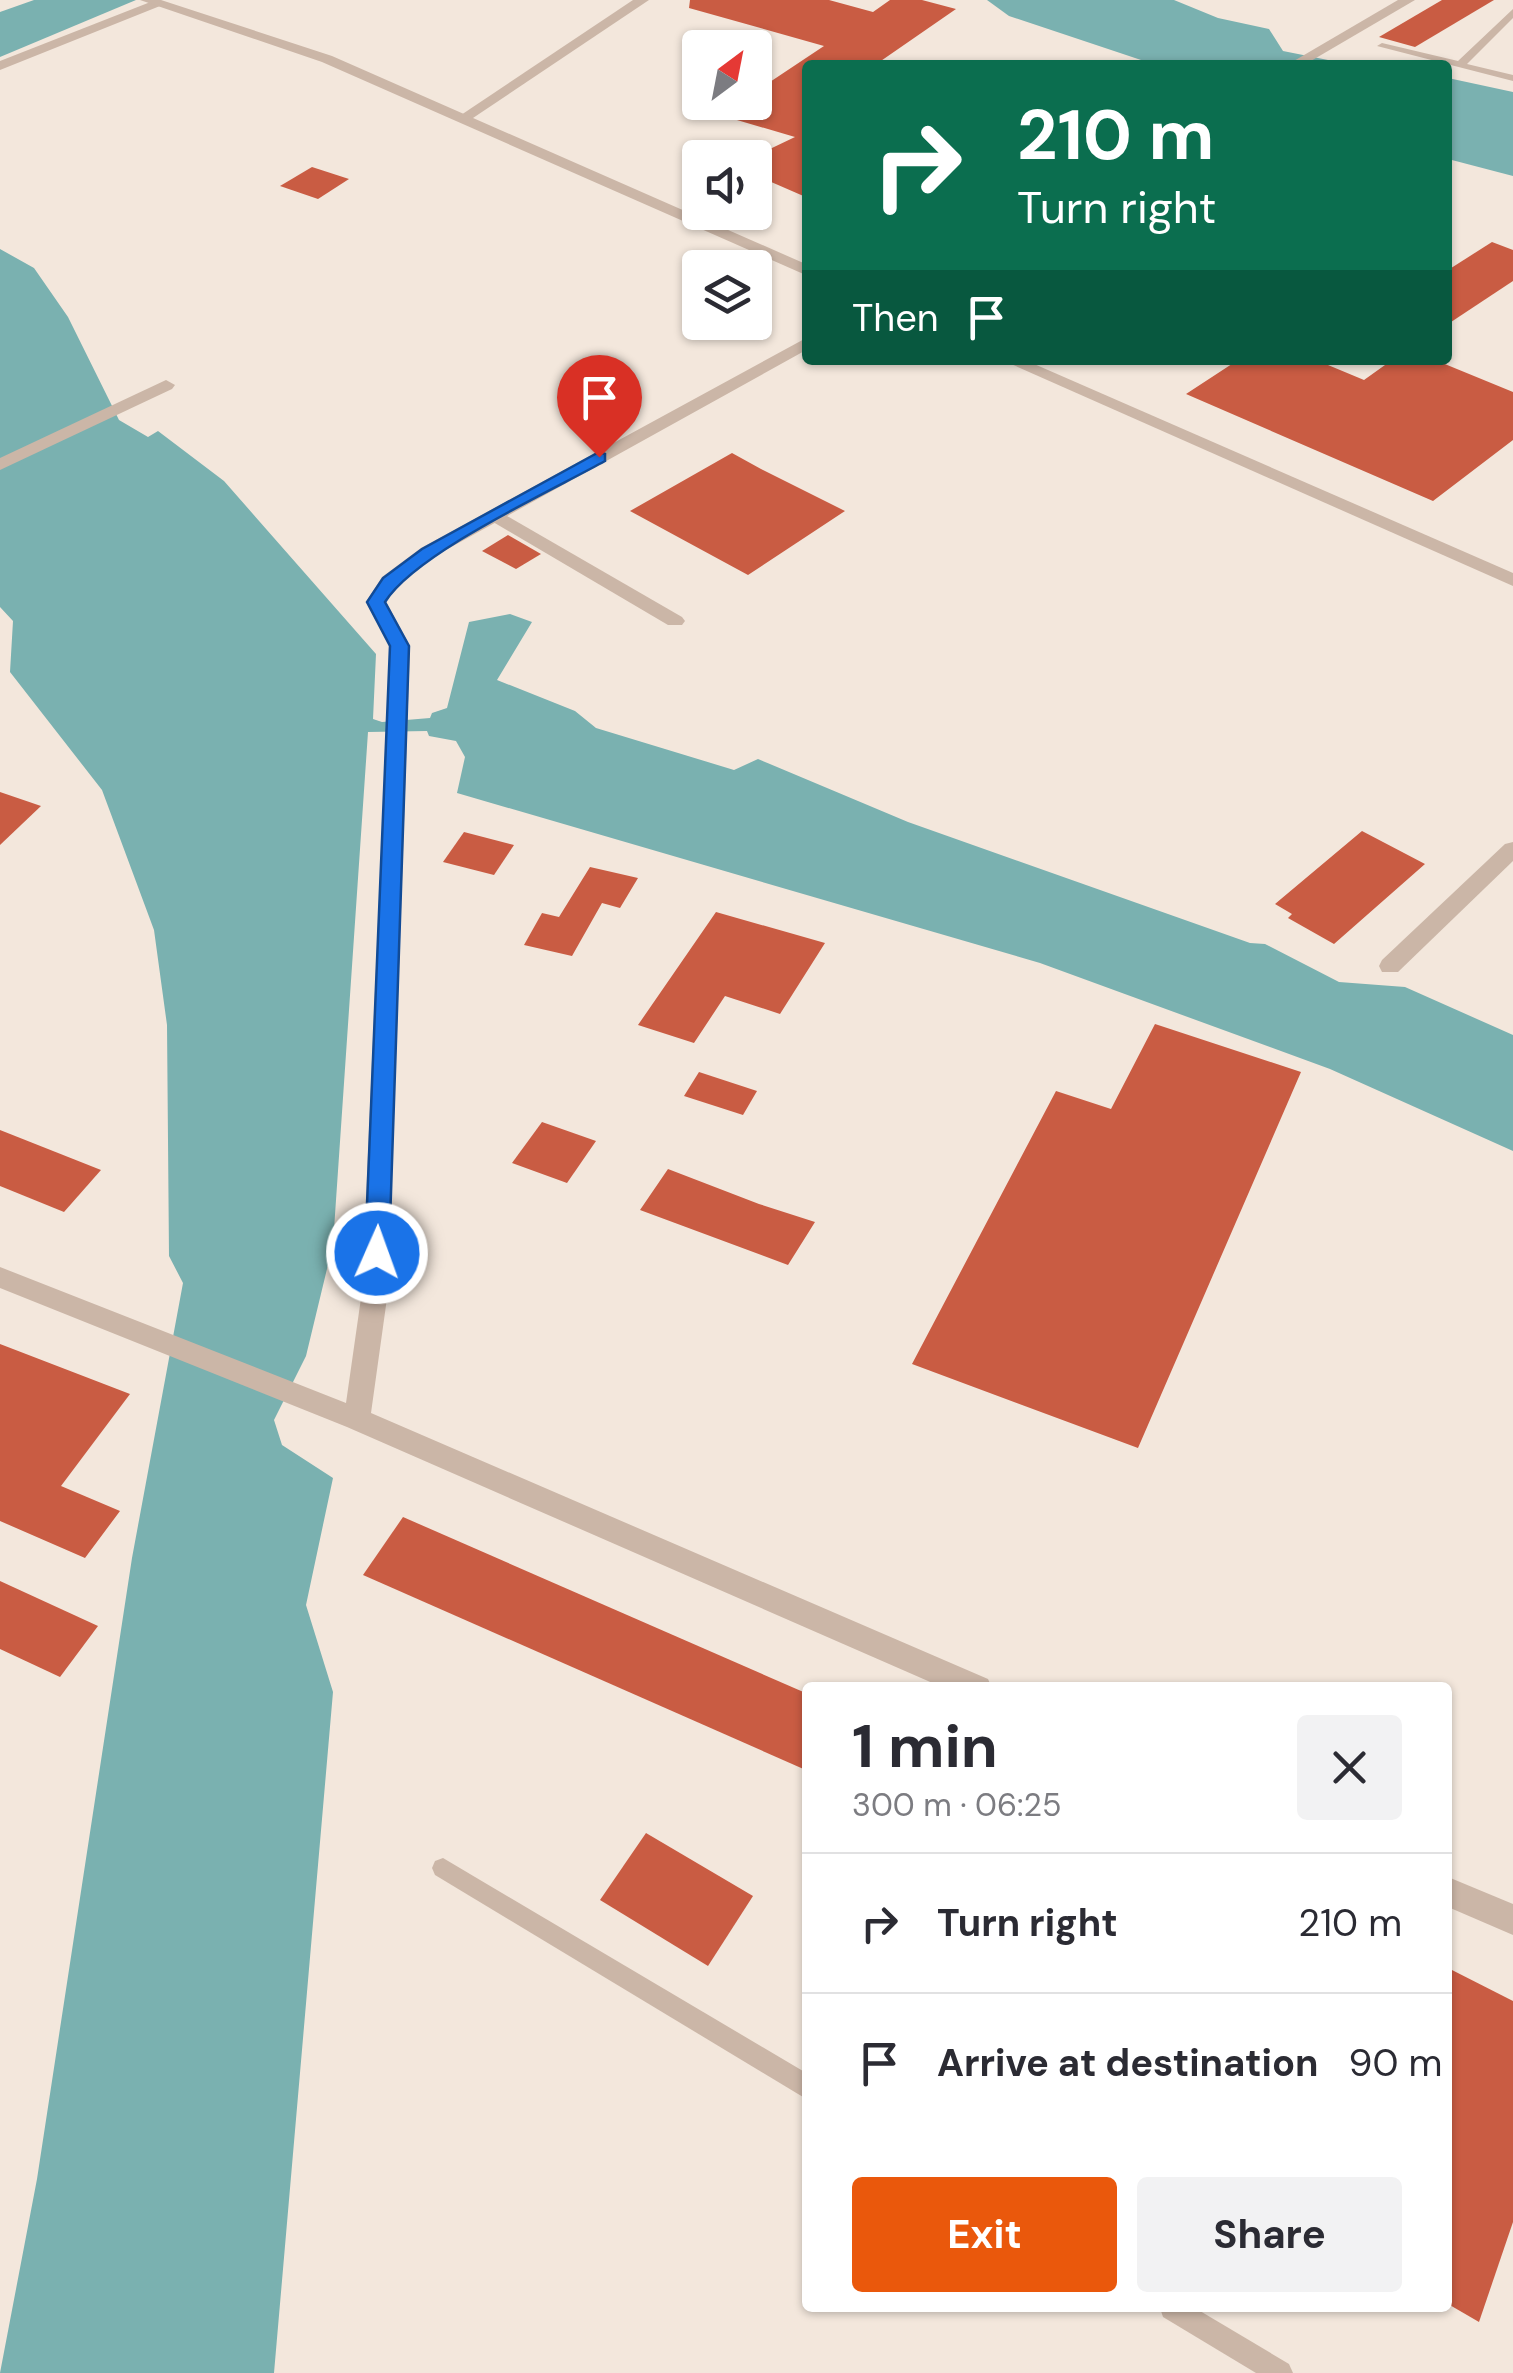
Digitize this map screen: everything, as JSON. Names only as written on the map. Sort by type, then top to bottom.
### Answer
[{"type":"street","points":[[462,119],[642,0]]},
{"type":"street","points":[[1303,60],[1408,0]]},
{"type":"street","points":[[0,66],[152,2],[327,60],[802,268]]},
{"type":"street","points":[[357,1418],[376,1290],[400,646],[376,602],[389,582],[415,562],[802,345]]},
{"type":"street","points":[[1022,365],[1513,580]]},
{"type":"street","points":[[0,465],[166,384]]},
{"type":"street","points":[[495,515],[676,621]]},
{"type":"street","points":[[1390,966],[1513,849]]},
{"type":"street","points":[[0,1277],[357,1418],[963,1682]]},
{"type":"street","points":[[1452,1894],[1513,1920]]},
{"type":"lane","points":[[1460,65],[1513,12]]},
{"type":"lane","points":[[1382,46],[1439,60]]},
{"type":"lane","points":[[1452,63],[1513,78]]},
{"type":"lane","points":[[443,1868],[802,2084]]},
{"type":"lane","points":[[1179,2312],[1280,2373]]},
{"type":"water","points":[[34,0],[136,0],[0,57],[0,12]]},
{"type":"water","points":[[987,0],[1174,0],[1218,18],[1269,29],[1283,51],[1328,60],[1141,60],[1009,16]]},
{"type":"water","points":[[1452,79],[1513,92],[1513,176],[1452,160]]},
{"type":"water","points":[[0,249],[34,268],[68,317],[119,420],[148,437],[158,431],[224,481],[376,654],[373,719],[382,722],[430,718],[432,713],[447,708],[469,622],[510,614],[532,622],[497,680],[575,711],[596,728],[734,770],[758,759],[908,822],[1250,943],[1265,944],[1339,982],[1405,987],[1513,1035],[1513,1151],[1330,1069],[1040,963],[457,793],[465,757],[456,741],[429,736],[427,731],[368,732],[333,1244],[306,1356],[274,1420],[282,1445],[333,1478],[306,1605],[333,1692],[274,2373],[0,2373],[37,2179],[132,1558],[183,1283],[169,1256],[167,1025],[154,930],[102,790],[10,672],[13,621],[0,607]]},
{"type":"building","points":[[690,0],[829,0],[873,12],[890,0],[922,0],[956,9],[882,60],[803,60],[824,46],[689,8]]},
{"type":"building","points":[[1442,0],[1494,0],[1415,47],[1379,37]]},
{"type":"building","points":[[802,61],[802,195],[772,182],[772,148],[795,137],[737,120],[772,120],[772,81]]},
{"type":"building","points":[[312,167],[349,179],[318,199],[280,186]]},
{"type":"building","points":[[1492,242],[1513,250],[1513,281],[1452,321],[1452,267]]},
{"type":"building","points":[[1230,365],[1328,365],[1364,380],[1385,365],[1447,365],[1513,392],[1513,440],[1433,501],[1186,394]]},
{"type":"building","points":[[732,453],[845,511],[748,575],[630,511]]},
{"type":"building","points":[[508,535],[541,554],[516,569],[482,551]]},
{"type":"building","points":[[0,792],[41,806],[0,845]]},
{"type":"building","points":[[1362,831],[1425,864],[1334,944],[1288,918],[1292,914],[1275,904]]},
{"type":"building","points":[[464,832],[514,845],[494,875],[443,862]]},
{"type":"building","points":[[590,867],[638,878],[620,908],[602,903],[572,956],[524,945],[542,913],[559,917]]},
{"type":"building","points":[[716,912],[825,943],[780,1014],[725,996],[694,1043],[638,1025]]},
{"type":"building","points":[[1155,1024],[1301,1072],[1138,1448],[912,1364],[1056,1091],[1111,1109]]},
{"type":"building","points":[[699,1072],[757,1091],[743,1115],[684,1096]]},
{"type":"building","points":[[542,1122],[596,1141],[567,1183],[512,1163]]},
{"type":"building","points":[[0,1130],[101,1170],[64,1212],[0,1186]]},
{"type":"building","points":[[668,1169],[815,1222],[788,1265],[640,1210]]},
{"type":"building","points":[[0,1344],[130,1394],[61,1486],[120,1511],[85,1558],[0,1521]]},
{"type":"building","points":[[403,1517],[802,1691],[802,1768],[363,1575]]},
{"type":"building","points":[[0,1581],[98,1626],[60,1677],[0,1649]]},
{"type":"building","points":[[646,1833],[753,1896],[708,1966],[600,1900]]},
{"type":"building","points":[[1452,1970],[1513,2001],[1513,2222],[1479,2322],[1452,2306]]},
{"type":"route","points":[[377,1253],[400,646],[376,602],[389,582],[428,552],[599,457]]}]
